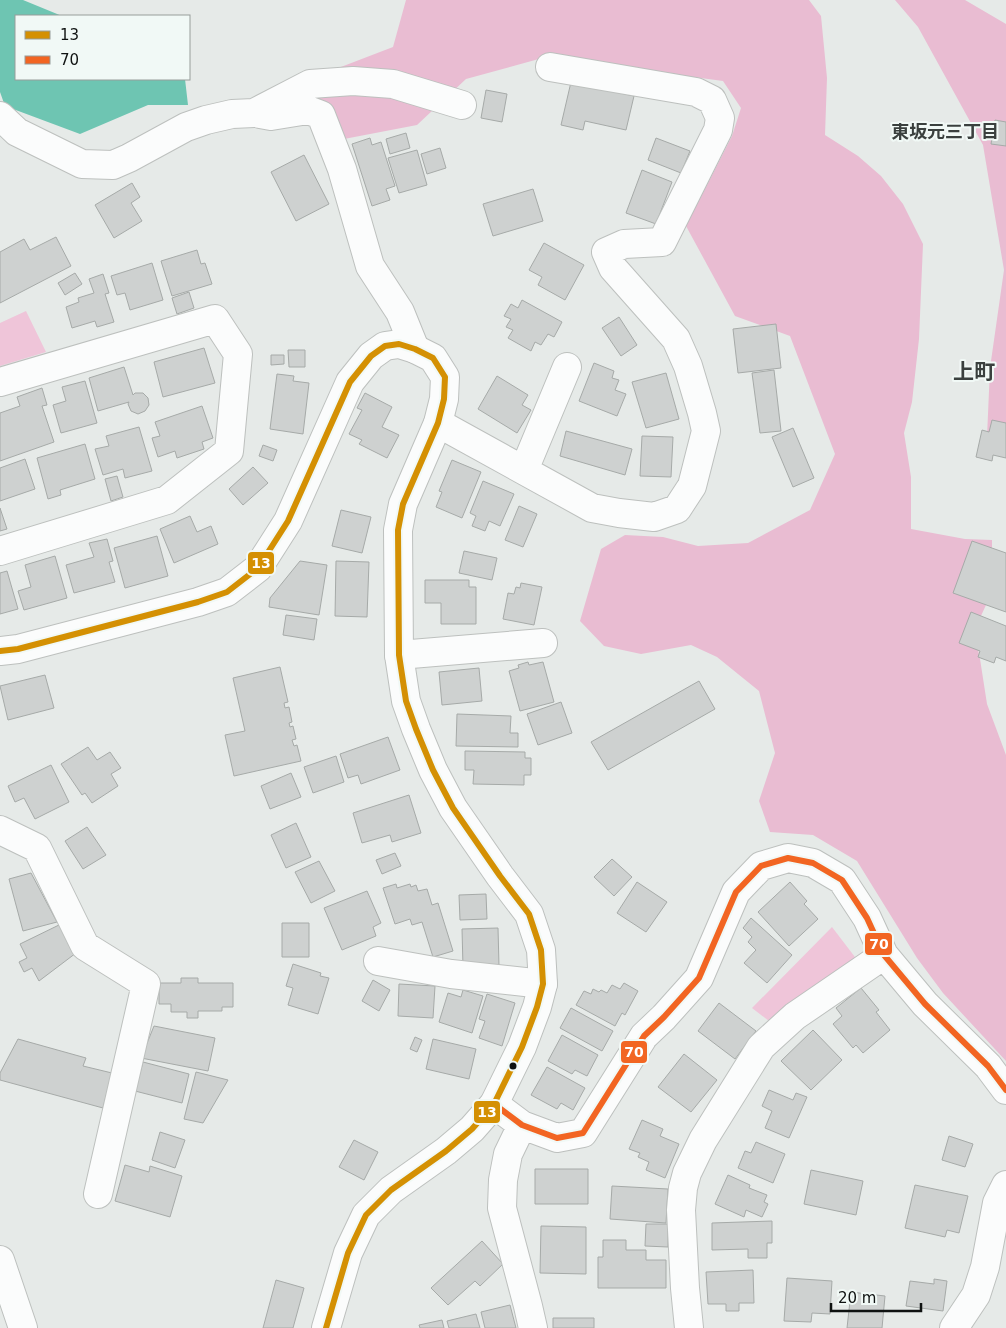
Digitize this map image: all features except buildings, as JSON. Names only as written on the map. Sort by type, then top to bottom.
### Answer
[{"type":"street","points":[[438,422],[592,508],[654,517],[677,509],[692,486],[706,431],[688,366],[676,340],[613,268],[606,252],[624,244],[662,242],[718,130],[720,118],[712,100],[696,92],[550,67]]},
{"type":"street","points":[[254,112],[310,84],[353,81],[393,84],[462,104]]},
{"type":"street","points":[[0,116],[17,132],[82,164],[113,165],[186,127],[206,120],[232,114],[254,112],[271,116],[308,110],[321,116],[342,169],[370,266],[400,312],[415,349]]},
{"type":"street","points":[[0,382],[215,319],[238,354],[229,451],[167,500],[0,551]]},
{"type":"street","points":[[0,651],[198,602],[227,592],[258,568],[288,521],[350,382],[371,356],[385,346],[399,344],[434,358],[444,377],[444,399],[438,422],[403,504],[398,530],[399,655],[406,701],[433,770],[453,808],[529,914],[541,950],[543,984],[537,1007],[522,1047],[494,1104],[472,1129],[446,1151],[391,1190],[366,1215],[348,1253],[326,1328]]},
{"type":"street","points":[[524,470],[567,367]]},
{"type":"street","points":[[399,655],[543,643]]},
{"type":"street","points":[[0,830],[37,848],[85,946],[146,984],[98,1194]]},
{"type":"street","points":[[494,1104],[522,1125],[557,1138],[583,1133],[644,1036],[699,978],[736,892],[761,866],[788,858],[813,863],[842,880],[867,918],[884,955],[925,1004],[988,1066],[1006,1090]]},
{"type":"street","points":[[689,1328],[681,1210],[687,1173],[703,1140],[761,1047],[796,1016],[884,955]]},
{"type":"street","points":[[378,961],[450,974],[543,984]]},
{"type":"street","points":[[522,1125],[508,1154],[503,1180],[502,1208],[533,1328]]},
{"type":"street","points":[[954,1328],[976,1295],[985,1267],[997,1203],[1006,1185]]},
{"type":"street","points":[[0,1260],[23,1328]]},
{"type":"shaded area","points":[[0,0],[23,0],[60,15],[15,15],[15,80],[185,80],[188,105],[148,105],[80,134],[5,106],[0,92]]},
{"type":"shaded area","points":[[406,0],[809,0],[821,16],[827,78],[825,135],[858,156],[881,176],[903,204],[923,244],[919,339],[912,402],[904,433],[911,477],[911,529],[965,539],[992,540],[992,592],[974,631],[987,704],[1006,755],[1006,1061],[943,993],[917,958],[857,861],[813,835],[770,832],[759,801],[775,753],[759,691],[717,657],[691,645],[641,654],[604,646],[580,621],[601,549],[625,535],[663,537],[698,546],[748,543],[810,510],[835,454],[790,336],[735,316],[686,226],[732,136],[741,108],[723,81],[546,57],[466,79],[417,125],[344,139],[303,90],[320,75],[393,47]]},
{"type":"shaded area","points":[[895,0],[965,0],[1006,24],[1006,441],[987,437],[990,368],[1004,270],[983,145],[918,27]]},
{"type":"shaded area","points":[[26,311],[46,352],[0,366],[0,323]]},
{"type":"shaded area","points":[[832,927],[858,961],[773,1024],[752,1008]]},
{"type":"transit line","name":"13","points":[[0,651],[18,649],[198,602],[227,592],[258,568],[288,521],[350,382],[371,356],[385,346],[399,344],[433,358],[445,377],[444,399],[438,423],[403,504],[398,530],[399,655],[406,701],[433,770],[453,808],[529,914],[541,950],[543,984],[537,1007],[522,1047],[494,1104],[472,1129],[446,1151],[391,1190],[366,1215],[348,1253],[326,1328]]},
{"type":"transit line","name":"70","points":[[494,1104],[522,1125],[557,1138],[583,1133],[644,1036],[699,978],[736,892],[761,866],[788,858],[813,863],[842,880],[867,918],[884,955],[925,1004],[988,1066],[1006,1090]]},
{"type":"district","name":"東坂元三丁目","points":[[945,132]]},
{"type":"district","name":"上町","points":[[974,372]]}]
